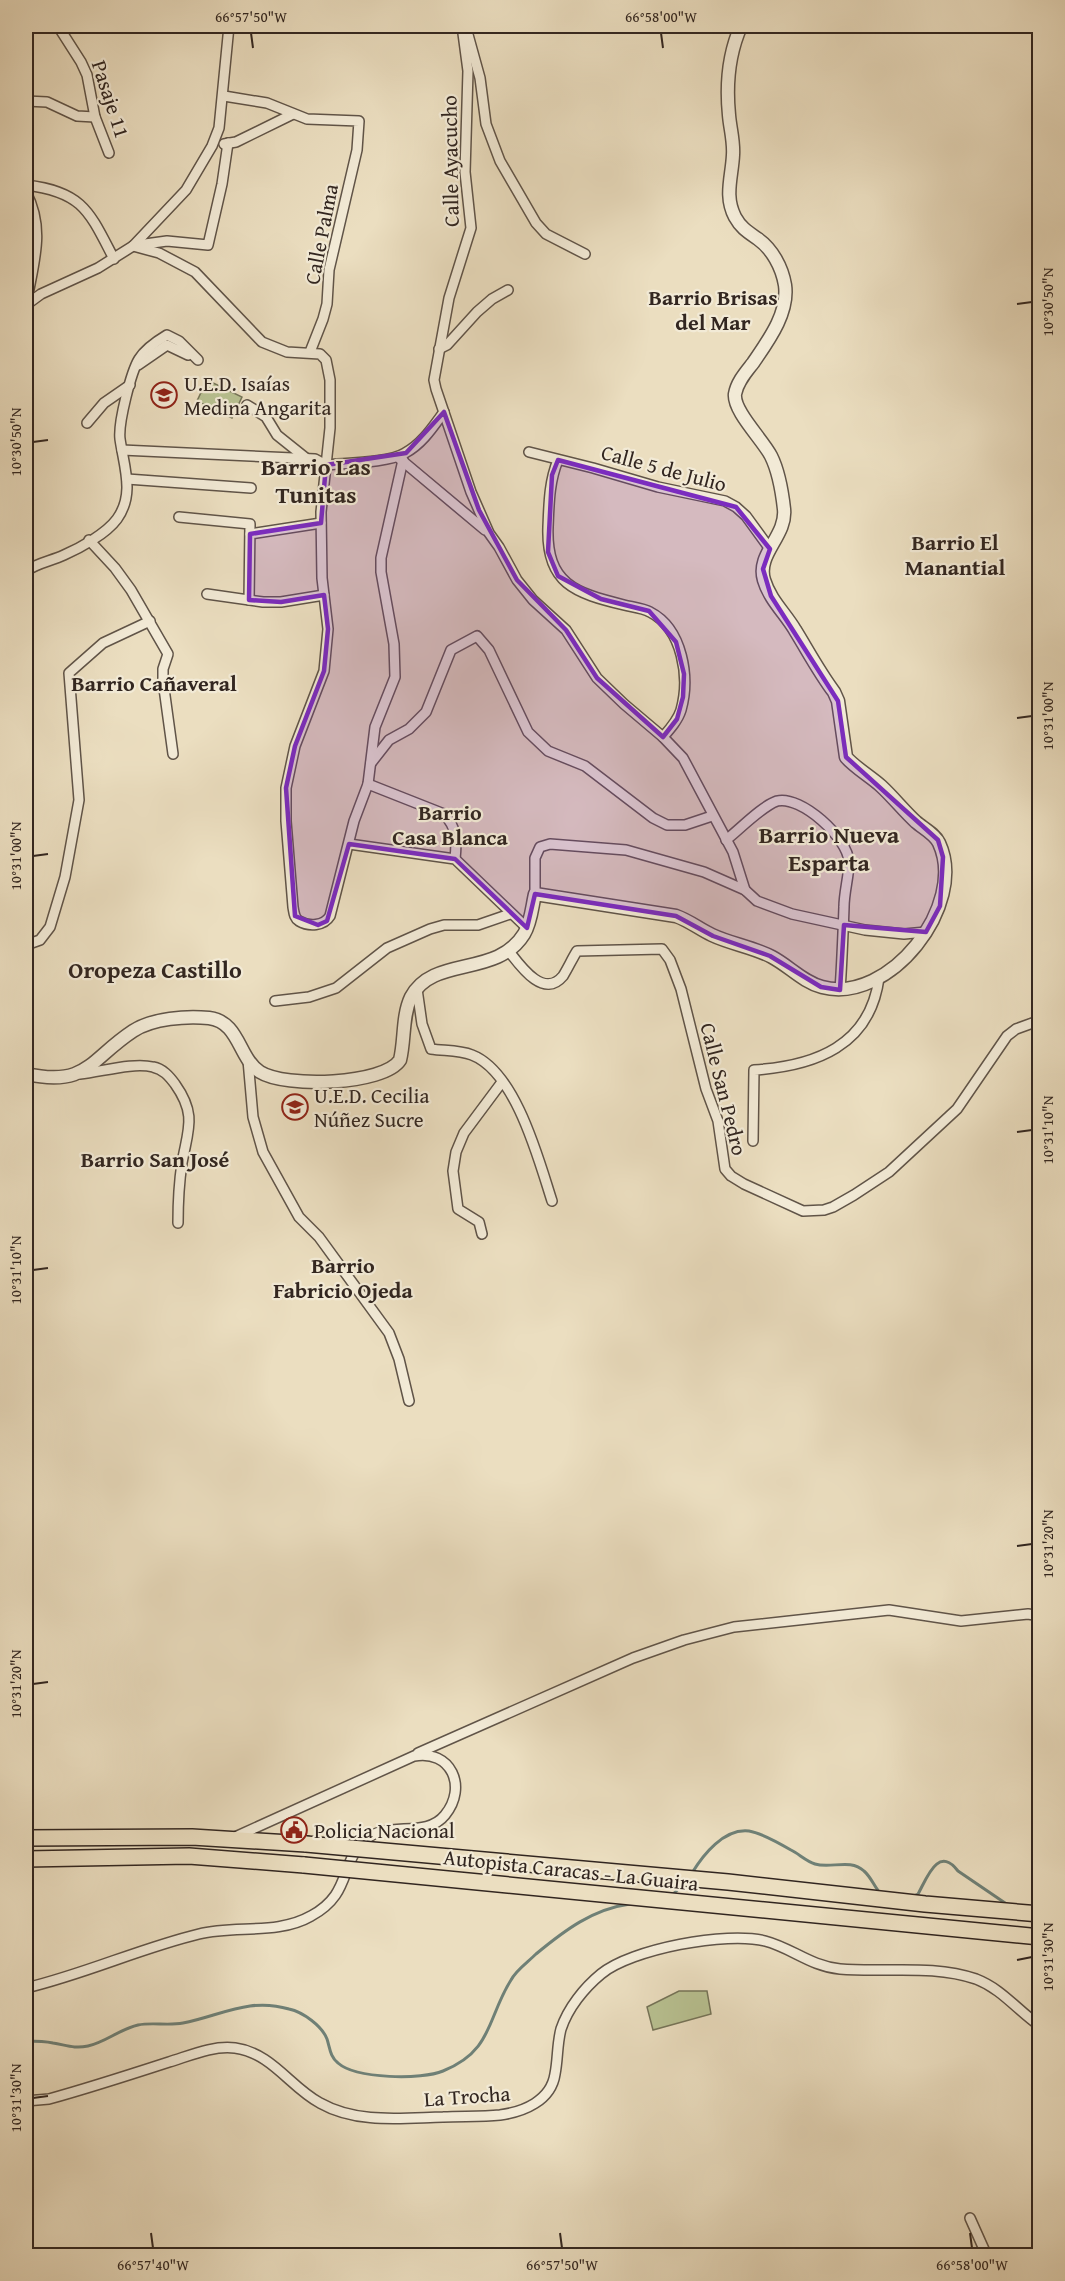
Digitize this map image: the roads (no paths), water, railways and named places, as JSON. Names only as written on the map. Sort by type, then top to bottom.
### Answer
[{"type":"highway","name":"Autopista Caracas - La Guaira","points":[[26,1838],[233,1838],[717,1881],[1040,1914]]},
{"type":"highway","name":"Autopista Caracas - La Guaira","points":[[26,1859],[189,1856],[304,1865],[1040,1936]]},
{"type":"street","name":"Pasaje 11","points":[[58,26],[87,75],[95,117],[109,153]]},
{"type":"street","points":[[26,305],[41,294],[67,284],[133,246],[186,190],[212,146],[219,128],[224,96],[229,26]]},
{"type":"street","points":[[464,26],[480,78],[486,124],[500,161],[536,223],[546,234],[585,254]]},
{"type":"street","name":"Calle Ayacucho","points":[[464,26],[468,71],[465,172],[471,228],[449,298],[434,380],[471,492],[489,533]]},
{"type":"street","points":[[535,894],[676,916],[695,924],[713,936],[770,956],[805,980],[821,987],[840,990],[854,988],[879,978],[903,958],[926,932],[936,916],[943,888],[944,863],[940,845],[882,787],[846,757],[838,701],[834,692],[771,596],[765,583],[762,568],[770,549],[780,534],[784,518],[779,478],[771,456],[738,407],[735,395],[740,381],[769,339],[778,321],[786,293],[774,257],[758,239],[741,227],[728,199],[734,154],[728,81],[735,39],[741,26]]},
{"type":"street","points":[[224,96],[267,103],[293,114]]},
{"type":"street","points":[[26,101],[47,102],[77,116],[95,117]]},
{"type":"street","points":[[212,146],[236,142],[293,114]]},
{"type":"street","name":"Calle Palma","points":[[293,114],[307,119],[359,121],[357,150],[329,270],[327,304],[310,352]]},
{"type":"street","points":[[133,246],[167,241],[208,246],[222,184],[228,143]]},
{"type":"street","points":[[26,185],[45,186],[66,194],[79,203],[94,221],[114,258]]},
{"type":"street","points":[[26,192],[33,207],[37,230],[36,253],[26,305]]},
{"type":"street","points":[[133,246],[159,253],[195,272],[262,342],[287,352],[320,354],[326,360],[330,380],[330,428],[321,523],[328,629],[324,671],[291,760],[286,803],[295,916],[299,921],[320,925],[330,916],[354,820],[368,784],[375,727],[395,677],[394,644],[381,572],[381,558],[400,458]]},
{"type":"street","points":[[439,349],[447,345],[492,299],[508,290]]},
{"type":"street","points":[[26,571],[65,555],[108,528],[116,519],[127,494],[127,479],[119,436],[132,376],[140,358],[167,335],[179,341],[198,360],[167,345],[132,376],[87,423]]},
{"type":"street","points":[[248,405],[267,417],[277,435],[308,459]]},
{"type":"street","points":[[122,450],[315,459],[326,465],[400,458],[420,441],[444,412]]},
{"type":"street","name":"Calle 5 de Julio","points":[[529,452],[658,487],[725,501],[746,516],[770,549]]},
{"type":"street","points":[[400,458],[489,533],[521,586],[566,630],[597,678],[683,758],[733,852],[745,890]]},
{"type":"street","points":[[558,460],[552,475],[548,528],[548,552],[554,569],[564,581],[575,588],[601,598],[649,611],[669,629],[681,654],[685,684],[682,705],[677,719],[663,737]]},
{"type":"street","points":[[127,479],[251,488]]},
{"type":"street","points":[[179,517],[250,524],[249,600]]},
{"type":"street","points":[[250,534],[321,523]]},
{"type":"street","points":[[89,540],[115,568],[150,621],[168,654],[163,669],[163,681],[173,754]]},
{"type":"street","points":[[207,594],[281,602],[324,595]]},
{"type":"street","points":[[26,945],[40,940],[50,927],[65,877],[79,800],[69,673],[104,643],[150,621]]},
{"type":"street","points":[[371,763],[389,740],[409,729],[426,712],[451,650],[477,636],[489,650],[528,732],[548,752],[585,766],[653,818],[666,825],[685,825],[712,816]]},
{"type":"street","points":[[368,784],[444,814],[456,831],[455,859]]},
{"type":"street","points":[[726,840],[776,802],[784,800],[808,809],[819,817],[841,842],[848,857],[840,990]]},
{"type":"street","points":[[349,844],[455,859],[527,928]]},
{"type":"street","points":[[74,1075],[99,1061],[123,1039],[144,1025],[183,1018],[210,1018],[227,1025],[259,1072],[277,1079],[292,1082],[345,1080],[387,1071],[396,1066],[400,1060],[408,1006],[417,989],[437,974],[492,961],[524,935],[535,894],[535,858],[540,846],[550,844],[626,850],[704,872],[745,890],[757,900],[792,914],[865,930],[889,933],[926,932]]},
{"type":"street","points":[[275,1001],[309,997],[336,988],[387,948],[430,929],[444,925],[478,925],[510,914]]},
{"type":"street","name":"Calle San Pedro","points":[[508,950],[532,977],[547,984],[562,977],[577,951],[662,950],[670,960],[681,989],[706,1089],[718,1121],[728,1173],[744,1184],[803,1211],[814,1212],[833,1207],[889,1172],[963,1103],[995,1050],[1007,1036],[1016,1029],[1038,1021]]},
{"type":"street","points":[[753,1141],[754,1070],[792,1065],[836,1050],[861,1023],[872,1007],[879,978]]},
{"type":"street","points":[[417,989],[422,1024],[431,1048],[473,1055],[491,1069],[502,1082],[526,1122],[552,1201]]},
{"type":"street","points":[[248,1057],[253,1117],[263,1152],[299,1217],[319,1237],[389,1333],[399,1359],[409,1401]]},
{"type":"street","points":[[26,1074],[53,1078],[136,1066],[156,1067],[169,1076],[179,1089],[189,1112],[178,1223]]},
{"type":"street","points":[[482,1234],[479,1222],[458,1209],[454,1159],[464,1133],[502,1082]]},
{"type":"street","points":[[233,1838],[633,1658],[684,1640],[734,1628],[889,1610],[961,1621],[1028,1614],[1040,1616]]},
{"type":"street","points":[[26,1988],[197,1934],[282,1925],[313,1916],[338,1893],[353,1858],[370,1836],[383,1831],[434,1824],[448,1812],[454,1795],[455,1781],[446,1764],[441,1759],[422,1754],[405,1759]]},
{"type":"street","name":"La Trocha","points":[[26,2101],[49,2099],[203,2051],[234,2047],[268,2061],[318,2103],[349,2115],[403,2118],[496,2115],[519,2111],[540,2100],[553,2084],[558,2046],[566,2018],[580,1995],[600,1974],[623,1961],[705,1940],[733,1938],[761,1940],[811,1962],[834,1968],[936,1971],[964,1976],[1000,1992],[1040,2026]]},
{"type":"street","points":[[970,2218],[987,2256]]},
{"type":"waterway","points":[[692,1873],[708,1851],[723,1838],[740,1831],[749,1831],[770,1839],[815,1864],[847,1864],[859,1867],[880,1893]]},
{"type":"waterway","points":[[912,1897],[918,1894],[934,1867],[945,1861],[1008,1905]]},
{"type":"waterway","points":[[672,1895],[685,1883]]},
{"type":"waterway","points":[[26,2041],[83,2047],[138,2025],[177,2024],[248,2006],[274,2006],[300,2013],[311,2020],[325,2034],[333,2058],[347,2068],[374,2075],[405,2077],[433,2074],[459,2063],[471,2054],[487,2032],[513,1976],[536,1954],[580,1922],[604,1911],[630,1904]]},
{"type":"place","name":"U.E.D. Isaías Medina Angarita","points":[[164,395]]},
{"type":"place","name":"U.E.D. Cecilia Núñez Sucre","points":[[295,1107]]},
{"type":"place","name":"Policia Nacional","points":[[294,1830]]},
{"type":"district","name":"Barrio Brisas del Mar","points":[[713,310]]},
{"type":"district","name":"Barrio Las Tunitas","points":[[316,480]]},
{"type":"district","name":"Barrio El Manantial","points":[[955,554]]},
{"type":"district","name":"Barrio Cañaveral","points":[[154,683]]},
{"type":"district","name":"Barrio Casa Blanca","points":[[450,824]]},
{"type":"district","name":"Barrio Nueva Esparta","points":[[829,848]]},
{"type":"district","name":"Oropeza Castillo","points":[[155,969]]},
{"type":"district","name":"Barrio San José","points":[[155,1159]]},
{"type":"district","name":"Barrio Fabricio Ojeda","points":[[343,1278]]}]
